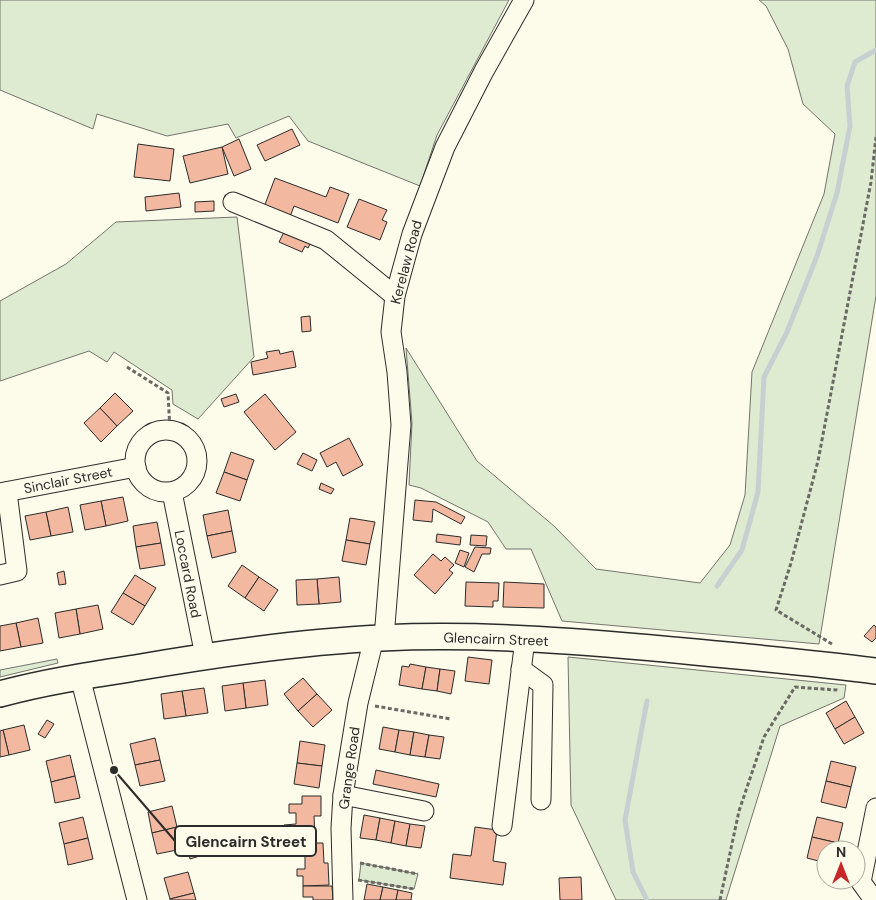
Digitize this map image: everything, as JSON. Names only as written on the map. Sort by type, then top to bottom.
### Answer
[{"type":"main road","name":"Glencairn Street","points":[[0,694],[80,677],[205,656],[288,645],[379,638],[467,637],[525,639],[645,647],[876,671]]},
{"type":"street","name":"Kerelaw Road","points":[[379,638],[401,425],[400,399],[391,332],[395,296],[412,234],[445,147],[524,0]]},
{"type":"street","points":[[233,202],[326,240],[395,296]]},
{"type":"street","points":[[162,431],[178,433],[187,439],[197,457],[197,466],[193,476],[187,484],[172,492],[161,492],[146,484],[137,472],[136,467],[136,454],[142,441],[162,431]]},
{"type":"street","name":"Sinclair Street","points":[[3,492],[136,467]]},
{"type":"street","points":[[0,575],[17,572],[3,492]]},
{"type":"street","name":"Loccard Road","points":[[172,492],[205,656]]},
{"type":"street","name":"Grange Road","points":[[342,900],[343,795],[358,703],[379,638]]},
{"type":"street","points":[[502,826],[525,639]]},
{"type":"street","points":[[521,669],[543,685],[541,800]]},
{"type":"street","points":[[80,677],[137,900]]},
{"type":"street","points":[[343,795],[424,811]]},
{"type":"street","points":[[874,900],[860,882],[876,808]]},
{"type":"path","points":[[720,900],[739,811],[764,737],[795,687],[836,690],[842,650],[776,610],[791,563],[818,460],[871,182],[876,137]]},
{"type":"path","points":[[127,367],[168,393],[170,431]]},
{"type":"path","points":[[358,703],[451,719]]},
{"type":"path","points":[[342,868],[418,874]]},
{"type":"path","points":[[342,868],[414,889]]},
{"type":"green space","points":[[0,0],[509,0],[437,135],[420,186],[308,141],[289,116],[236,138],[228,124],[167,136],[97,114],[93,129],[0,90]]},
{"type":"green space","points":[[759,0],[876,0],[876,296],[819,644],[562,621],[531,549],[506,549],[488,522],[421,488],[409,485],[412,423],[406,348],[477,461],[554,526],[596,569],[700,583],[730,545],[745,495],[752,372],[824,194],[835,134],[803,104],[788,49],[766,6]]},
{"type":"green space","points":[[237,217],[254,357],[198,419],[173,404],[172,390],[114,352],[107,362],[89,351],[0,381],[0,301],[66,264],[116,222]]},
{"type":"green space","points":[[568,657],[846,685],[844,698],[780,726],[726,900],[616,900],[571,805]]},
{"type":"green space","points":[[57,659],[58,663],[0,677],[0,670]]},
{"type":"green space","points":[[361,863],[418,874],[414,889],[359,880]]},
{"type":"building","points":[[292,129],[300,145],[265,161],[257,145]]},
{"type":"building","points":[[239,139],[251,169],[234,176],[222,147]]},
{"type":"building","points":[[138,144],[174,149],[170,181],[134,177]]},
{"type":"building","points":[[222,147],[228,174],[190,183],[183,156]]},
{"type":"building","points":[[275,178],[326,197],[330,187],[349,194],[338,223],[294,206],[290,217],[264,207]]},
{"type":"building","points":[[179,193],[181,207],[146,211],[145,197]]},
{"type":"building","points":[[359,199],[387,210],[382,220],[387,222],[380,240],[347,227]]},
{"type":"building","points":[[214,201],[214,211],[195,212],[195,202]]},
{"type":"building","points":[[285,230],[311,242],[308,248],[305,246],[302,252],[279,242]]},
{"type":"building","points":[[310,316],[311,331],[302,332],[301,317]]},
{"type":"building","points":[[279,350],[280,354],[293,351],[296,367],[253,375],[251,362],[268,358],[266,352]]},
{"type":"building","points":[[115,393],[133,411],[117,426],[100,408]]},
{"type":"building","points":[[236,394],[239,402],[224,407],[221,399]]},
{"type":"building","points":[[265,394],[296,432],[275,450],[244,412]]},
{"type":"building","points":[[100,408],[117,426],[101,442],[84,423]]},
{"type":"building","points":[[349,438],[363,465],[343,476],[336,462],[327,467],[320,453]]},
{"type":"building","points":[[231,452],[254,460],[247,480],[224,472]]},
{"type":"building","points":[[303,453],[317,460],[312,471],[297,464]]},
{"type":"building","points":[[224,472],[247,480],[240,501],[216,493]]},
{"type":"building","points":[[321,483],[334,489],[331,494],[319,489]]},
{"type":"building","points":[[123,497],[128,521],[106,526],[101,501]]},
{"type":"building","points":[[415,500],[436,502],[465,517],[461,524],[433,509],[432,522],[413,520]]},
{"type":"building","points":[[101,501],[106,526],[85,530],[80,505]]},
{"type":"building","points":[[68,507],[73,532],[51,536],[46,512]]},
{"type":"building","points":[[228,510],[232,531],[207,536],[203,515]]},
{"type":"building","points":[[46,512],[51,536],[30,540],[25,516]]},
{"type":"building","points":[[350,518],[375,522],[370,544],[346,540]]},
{"type":"building","points":[[157,522],[161,543],[136,547],[133,526]]},
{"type":"building","points":[[232,531],[236,552],[212,558],[207,536]]},
{"type":"building","points":[[437,534],[461,537],[460,545],[436,542]]},
{"type":"building","points":[[471,535],[487,536],[486,546],[470,545]]},
{"type":"building","points":[[346,540],[370,544],[366,565],[342,561]]},
{"type":"building","points":[[161,543],[165,565],[140,569],[136,547]]},
{"type":"building","points":[[475,547],[491,548],[490,554],[482,554],[474,572],[465,567]]},
{"type":"building","points":[[460,550],[469,553],[464,567],[455,563]]},
{"type":"building","points":[[433,554],[441,561],[445,557],[454,565],[449,570],[453,573],[435,594],[414,575]]},
{"type":"building","points":[[242,565],[259,577],[245,598],[228,586]]},
{"type":"building","points":[[64,571],[66,584],[59,585],[57,573]]},
{"type":"building","points":[[135,575],[156,588],[145,606],[123,593]]},
{"type":"building","points":[[259,577],[278,590],[264,611],[245,598]]},
{"type":"building","points":[[339,577],[341,602],[319,604],[317,579]]},
{"type":"building","points":[[317,579],[319,604],[297,605],[296,580]]},
{"type":"building","points":[[466,582],[499,583],[498,601],[493,601],[493,607],[465,606]]},
{"type":"building","points":[[504,582],[544,584],[544,608],[503,607]]},
{"type":"building","points":[[123,593],[145,606],[133,625],[111,612]]},
{"type":"building","points":[[98,605],[103,629],[80,634],[76,609]]},
{"type":"building","points":[[76,609],[80,634],[59,638],[55,613]]},
{"type":"building","points":[[38,618],[43,643],[21,647],[16,623]]},
{"type":"building","points":[[16,623],[21,647],[0,651],[0,626]]},
{"type":"building","points":[[874,625],[876,627],[876,638],[872,642],[864,636]]},
{"type":"building","points":[[468,657],[492,660],[489,684],[465,681]]},
{"type":"building","points":[[410,664],[426,667],[422,689],[399,685],[402,666],[409,667]]},
{"type":"building","points":[[426,667],[440,669],[437,691],[422,689]]},
{"type":"building","points":[[440,669],[455,671],[451,694],[437,691]]},
{"type":"building","points":[[303,678],[317,694],[298,711],[284,694]]},
{"type":"building","points":[[265,680],[268,705],[246,708],[243,683]]},
{"type":"building","points":[[243,683],[246,708],[225,711],[222,686]]},
{"type":"building","points":[[204,688],[208,713],[186,716],[182,691]]},
{"type":"building","points":[[182,691],[186,716],[164,719],[161,694]]},
{"type":"building","points":[[317,694],[332,710],[313,727],[298,711]]},
{"type":"building","points":[[846,701],[855,717],[835,729],[826,713]]},
{"type":"building","points":[[855,717],[864,733],[844,744],[835,729]]},
{"type":"building","points":[[47,720],[54,724],[45,738],[38,734]]},
{"type":"building","points":[[24,725],[30,750],[9,755],[3,730]]},
{"type":"building","points":[[383,727],[399,730],[395,752],[379,749]]},
{"type":"building","points":[[3,730],[9,755],[0,757],[0,731]]},
{"type":"building","points":[[399,730],[414,732],[410,755],[395,752]]},
{"type":"building","points":[[414,732],[429,735],[425,757],[410,755]]},
{"type":"building","points":[[429,735],[444,737],[440,759],[425,757]]},
{"type":"building","points":[[155,738],[160,760],[135,765],[130,744]]},
{"type":"building","points":[[300,741],[325,745],[322,766],[297,763]]},
{"type":"building","points":[[70,755],[75,776],[51,782],[46,761]]},
{"type":"building","points":[[160,760],[165,781],[140,786],[135,765]]},
{"type":"building","points":[[831,761],[856,767],[851,787],[826,781]]},
{"type":"building","points":[[297,763],[322,766],[319,788],[294,784]]},
{"type":"building","points":[[376,770],[439,784],[436,797],[373,784]]},
{"type":"building","points":[[75,776],[80,798],[55,803],[51,782]]},
{"type":"building","points":[[826,781],[851,787],[846,808],[821,802]]},
{"type":"building","points":[[302,796],[321,796],[321,816],[314,816],[315,837],[293,837],[293,833],[284,833],[284,825],[296,824],[296,813],[289,813],[289,804],[302,804]]},
{"type":"building","points":[[172,806],[177,827],[152,833],[148,812]]},
{"type":"building","points":[[364,815],[380,818],[376,840],[360,838]]},
{"type":"building","points":[[83,817],[88,838],[64,844],[59,823]]},
{"type":"building","points":[[817,817],[843,823],[839,840],[825,840],[812,837]]},
{"type":"building","points":[[380,818],[395,821],[391,843],[376,840]]},
{"type":"building","points":[[395,821],[410,824],[406,846],[391,843]]},
{"type":"building","points":[[410,824],[425,826],[421,848],[406,846]]},
{"type":"building","points":[[177,827],[182,849],[157,854],[152,833]]},
{"type":"building","points":[[475,827],[497,830],[493,861],[506,863],[503,885],[450,878],[453,854],[471,856]]},
{"type":"building","points":[[812,837],[825,840],[816,840],[816,860],[807,858]]},
{"type":"building","points":[[88,838],[93,859],[68,865],[64,844]]},
{"type":"building","points":[[298,843],[323,843],[324,863],[328,863],[329,885],[303,886],[303,876],[297,876],[297,869],[305,869],[305,856],[292,856],[292,850],[298,849]]},
{"type":"building","points":[[202,848],[203,855],[190,859],[188,851]]},
{"type":"building","points":[[188,872],[194,893],[170,899],[164,878]]},
{"type":"building","points":[[581,877],[582,900],[560,900],[559,878]]},
{"type":"building","points":[[367,884],[383,887],[380,900],[364,900]]},
{"type":"building","points":[[303,886],[332,886],[333,900],[313,900],[313,897],[303,897]]},
{"type":"building","points":[[383,887],[398,890],[396,900],[380,900]]},
{"type":"building","points":[[398,890],[412,893],[411,900],[396,900]]},
{"type":"building","points":[[194,893],[196,900],[170,900],[170,899]]},
{"type":"waterway","points":[[717,586],[742,550],[758,492],[764,377],[787,332],[817,256],[837,193],[850,126],[847,86],[855,62],[876,50]]},
{"type":"waterway","points":[[647,701],[625,820],[633,872],[647,900]]},
{"type":"place","name":"Glencairn Street","points":[[114,770]]}]
